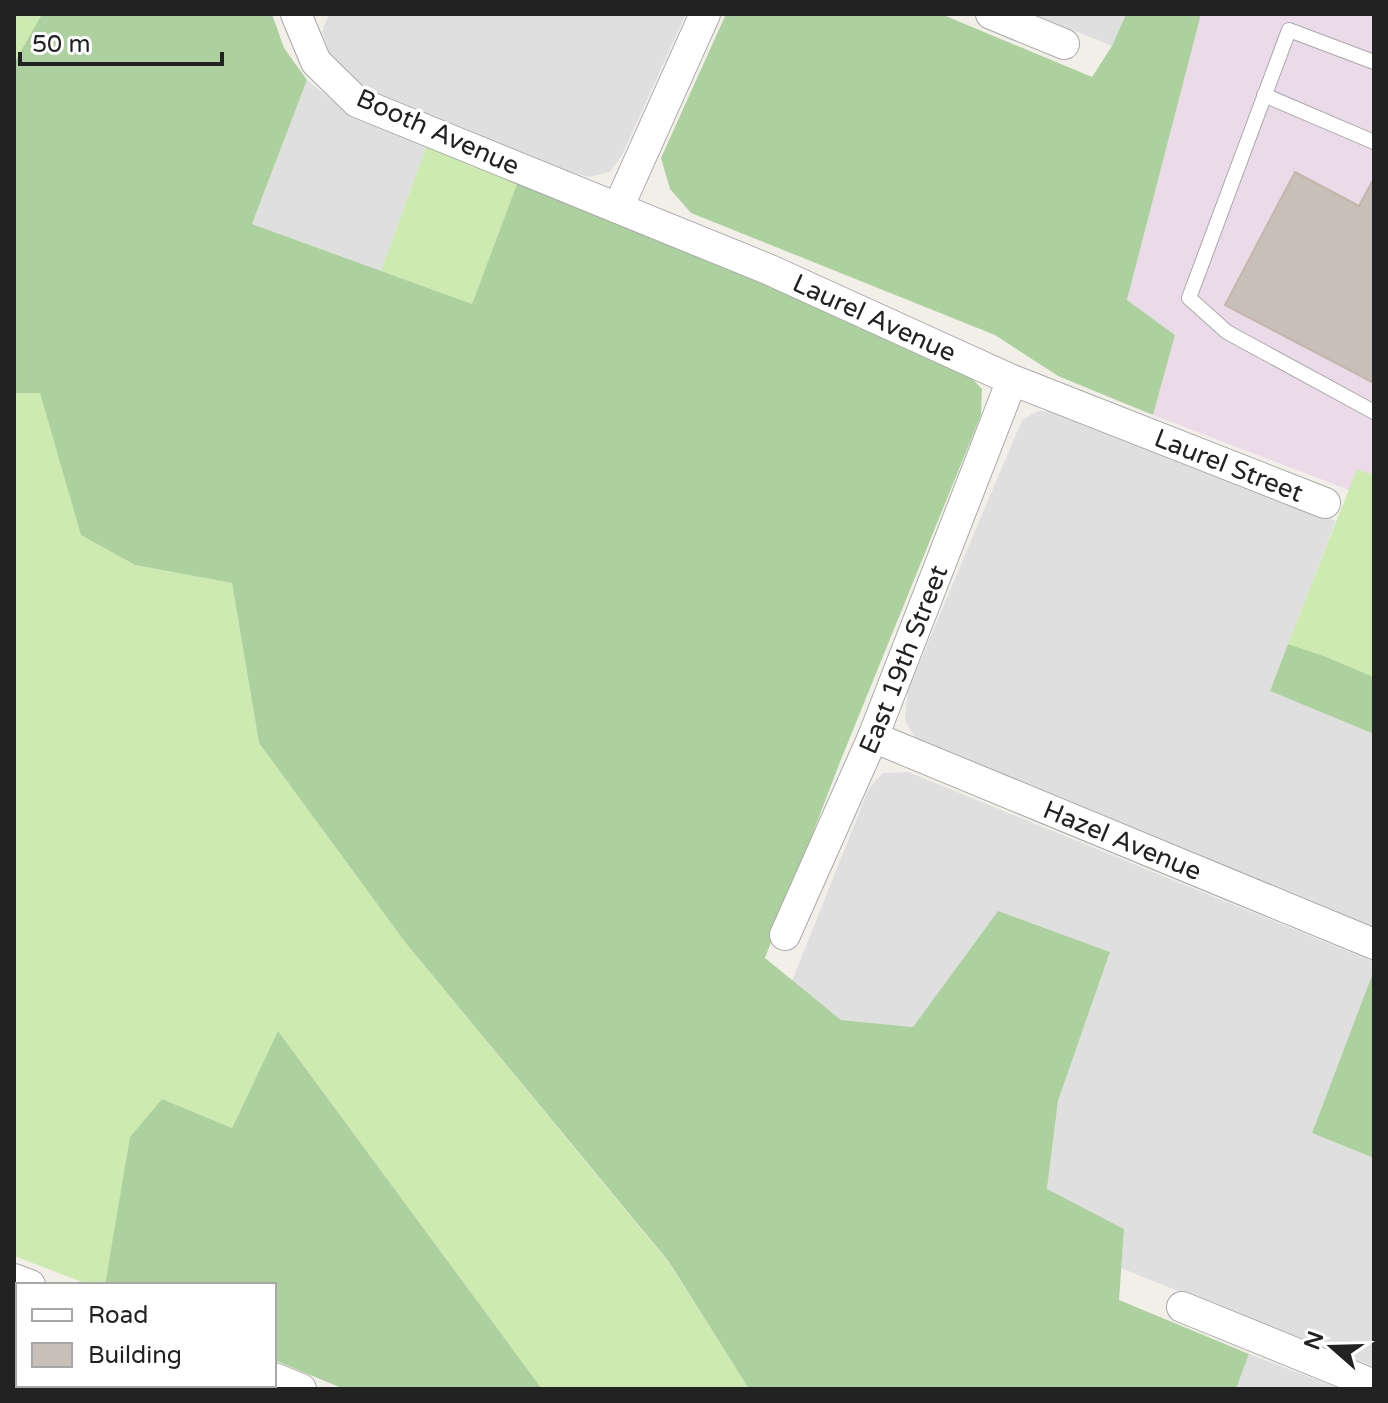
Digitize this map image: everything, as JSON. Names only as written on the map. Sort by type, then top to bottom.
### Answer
[{"type":"street","name":"Booth Avenue","points":[[296,14],[316,62],[357,102],[618,208]]},
{"type":"street","points":[[618,208],[705,14]]},
{"type":"street","points":[[991,14],[1064,44]]},
{"type":"street","name":"Laurel Avenue","points":[[618,208],[770,270],[1012,380],[1132,428]]},
{"type":"street","name":"East 19th Street","points":[[785,935],[873,737],[1012,380]]},
{"type":"street","name":"Laurel Street","points":[[1132,428],[1325,503]]},
{"type":"street","name":"Hazel Avenue","points":[[873,737],[1374,944]]},
{"type":"street","points":[[1182,1307],[1374,1385]]},
{"type":"street","points":[[276,1379],[301,1389]]},
{"type":"lane","points":[[1374,62],[1289,30],[1189,298],[1227,332],[1374,412]]},
{"type":"lane","points":[[1264,95],[1374,142]]},
{"type":"shaded area","points":[[329,14],[686,14],[622,155],[610,172],[589,177],[557,169],[363,91],[330,58],[322,31]]},
{"type":"shaded area","points":[[1033,14],[1126,14],[1112,46]]},
{"type":"shaded area","points":[[1201,14],[1374,14],[1374,475],[1357,470],[1349,490],[1153,415],[1175,335],[1127,300]]},
{"type":"shaded area","points":[[307,80],[346,111],[428,142],[381,271],[252,224]]},
{"type":"shaded area","points":[[1038,411],[1066,412],[1336,521],[1270,691],[1374,734],[1374,928],[916,740],[905,720],[908,690],[1022,420]]},
{"type":"shaded area","points":[[908,772],[1374,962],[1374,970],[1312,1133],[1374,1158],[1374,1370],[1121,1268],[1124,1229],[1047,1190],[1058,1101],[1110,952],[998,911],[913,1027],[841,1020],[792,981],[869,788],[883,773]]},
{"type":"shaded area","points":[[1249,1354],[1341,1389],[1236,1389]]},
{"type":"green space","points":[[14,14],[42,14],[14,63]]},
{"type":"green space","points":[[42,14],[272,14],[284,48],[307,80],[252,224],[472,304],[518,181],[964,370],[982,389],[981,415],[840,762],[765,958],[841,1020],[913,1027],[998,911],[1110,952],[1058,1101],[1047,1189],[1124,1229],[1119,1300],[1249,1354],[1236,1389],[749,1389],[669,1262],[405,942],[259,743],[232,583],[135,565],[81,535],[40,393],[14,393],[14,63]]},
{"type":"green space","points":[[726,14],[941,14],[1092,77],[1112,46],[1126,14],[1201,14],[1127,300],[1175,335],[1153,415],[1058,376],[995,335],[691,213],[670,189],[661,158]]},
{"type":"green space","points":[[428,142],[518,181],[472,304],[381,271]]},
{"type":"green space","points":[[14,393],[40,393],[82,535],[135,565],[232,583],[259,743],[405,942],[669,1263],[749,1389],[542,1389],[278,1031],[232,1128],[162,1099],[131,1137],[105,1283],[85,1283],[14,1256]]},
{"type":"green space","points":[[1357,469],[1374,475],[1374,677],[1288,644]]},
{"type":"green space","points":[[1288,644],[1374,677],[1374,734],[1270,691]]},
{"type":"green space","points":[[1374,970],[1374,1158],[1312,1133]]},
{"type":"green space","points":[[278,1031],[542,1389],[344,1389],[276,1361],[276,1283],[105,1283],[130,1137],[162,1099],[232,1128]]},
{"type":"green space","points":[[14,1302],[16,1387],[238,1389],[14,1389]]},
{"type":"building","points":[[1295,172],[1359,206],[1374,178],[1374,383],[1225,305]]}]
